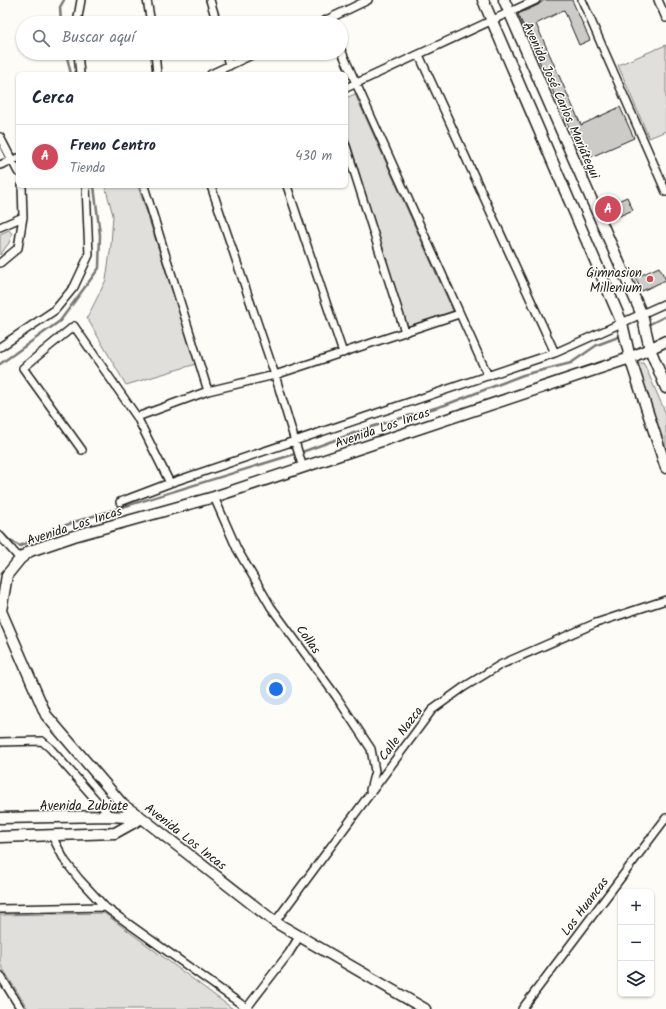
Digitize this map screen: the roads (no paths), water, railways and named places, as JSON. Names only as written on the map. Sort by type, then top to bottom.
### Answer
[{"type":"street","points":[[78,16],[81,0]]},
{"type":"street","points":[[147,0],[150,16]]},
{"type":"street","points":[[215,16],[211,2],[220,0]]},
{"type":"street","points":[[337,16],[368,0]]},
{"type":"street","points":[[483,0],[622,323],[630,358],[666,468]]},
{"type":"street","name":"Avenida José Carlos Mariátegui","points":[[504,0],[642,315],[650,349],[666,388]]},
{"type":"street","points":[[348,87],[536,0]]},
{"type":"street","points":[[582,0],[666,192]]},
{"type":"street","points":[[658,0],[666,18]]},
{"type":"street","points":[[420,55],[555,353]]},
{"type":"street","points":[[79,60],[80,72]]},
{"type":"street","points":[[156,60],[157,72]]},
{"type":"street","points":[[228,60],[229,66]]},
{"type":"street","points":[[216,72],[241,60]]},
{"type":"street","points":[[346,60],[488,376]]},
{"type":"street","points":[[0,137],[15,158],[0,165]]},
{"type":"street","points":[[348,152],[405,332]]},
{"type":"street","points":[[0,263],[18,248],[23,217],[22,188]]},
{"type":"street","points":[[0,347],[55,310],[74,288],[89,255],[86,188]]},
{"type":"street","points":[[145,188],[208,391]]},
{"type":"street","points":[[212,188],[275,375],[303,468]]},
{"type":"street","points":[[288,188],[343,353]]},
{"type":"street","points":[[0,227],[23,217]]},
{"type":"street","points":[[120,502],[170,483],[555,353],[666,303]]},
{"type":"street","points":[[137,417],[208,391],[275,375],[459,314]]},
{"type":"street","points":[[82,450],[24,368],[74,326],[137,417],[170,483]]},
{"type":"street","name":"Avenida Los Incas","points":[[425,1009],[275,922],[123,804],[46,715],[1,611],[7,575],[20,559],[30,551],[74,536],[214,497],[303,468],[630,358],[666,341]]},
{"type":"street","name":"Collas","points":[[214,497],[237,549],[271,607],[336,696],[370,749],[375,771],[369,794]]},
{"type":"street","points":[[0,536],[20,559]]},
{"type":"street","name":"Calle Nazca","points":[[275,922],[432,710],[464,687],[500,665],[596,623],[666,600]]},
{"type":"street","points":[[0,742],[42,741],[50,748],[110,816]]},
{"type":"street","name":"Avenida Zubiate","points":[[0,818],[110,816],[142,818]]},
{"type":"street","name":"Avenida Zubiate","points":[[0,837],[115,833],[142,818]]},
{"type":"street","name":"Los Huancas","points":[[522,1009],[666,818]]},
{"type":"street","points":[[52,836],[65,860],[79,879],[105,907],[247,1009],[289,953],[299,937]]},
{"type":"street","points":[[0,909],[105,907]]},
{"type":"street","points":[[0,975],[21,1009]]},
{"type":"waterway","points":[[61,16],[60,7],[64,0]]},
{"type":"waterway","points":[[68,60],[71,72]]},
{"type":"waterway","points":[[0,364],[60,321],[99,268],[100,235],[94,188]]},
{"type":"waterway","points":[[652,323],[666,316]]},
{"type":"waterway","points":[[302,452],[368,428],[445,405],[523,375],[571,363],[597,345],[621,336]]},
{"type":"waterway","points":[[0,531],[9,540],[20,546],[74,522],[295,454]]},
{"type":"place","name":"Freno Centro","points":[[608,209]]},
{"type":"place","name":"Gimnasion Millenium","points":[[650,279]]}]
